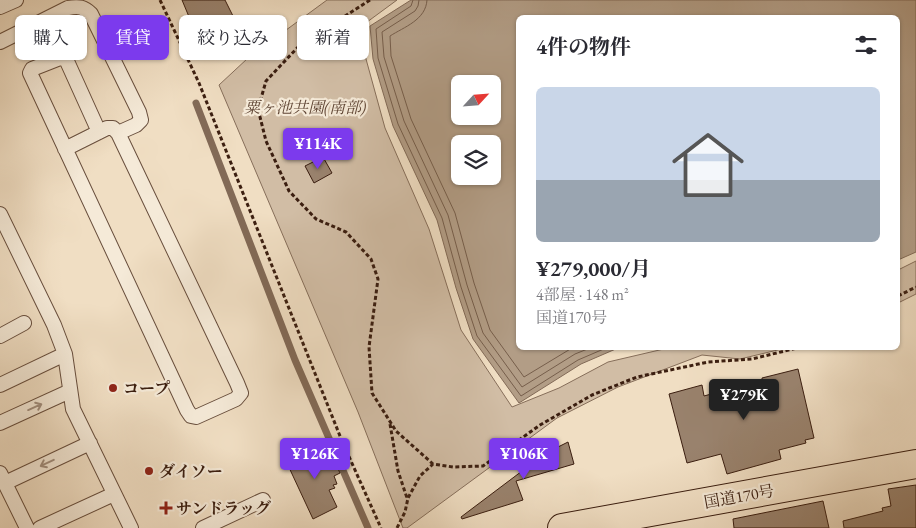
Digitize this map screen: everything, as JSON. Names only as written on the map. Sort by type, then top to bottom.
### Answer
[{"type":"highway","name":"国道170号","points":[[562,528],[916,464]]},
{"type":"lane","points":[[0,7],[16,0]]},
{"type":"lane","points":[[0,42],[68,8],[79,6],[86,9],[91,14],[139,112],[141,120],[136,125],[118,133]]},
{"type":"lane","points":[[65,149],[99,132],[107,128],[113,128],[118,133],[241,393],[236,399],[196,417],[191,416],[187,410],[65,149],[30,73],[32,69],[60,58],[66,59],[99,132]]},
{"type":"lane","points":[[0,214],[4,232],[54,325],[65,354],[74,409],[131,528]]},
{"type":"lane","points":[[0,336],[24,323]]},
{"type":"lane","points":[[0,385],[65,354]]},
{"type":"lane","points":[[0,422],[70,391]]},
{"type":"lane","points":[[27,528],[2,478],[90,443]]},
{"type":"lane","points":[[40,528],[114,494]]},
{"type":"lane","points":[[203,528],[263,500]]},
{"type":"path","points":[[160,0],[199,83],[342,441],[381,528]]},
{"type":"path","points":[[370,0],[300,45],[266,81],[258,110],[266,141],[289,191],[316,219],[346,232],[371,259],[378,279],[369,347],[372,393],[396,430],[433,464],[453,467],[483,466],[540,425],[592,395],[637,377],[708,362],[752,359],[788,350]]},
{"type":"path","points":[[900,295],[916,287]]},
{"type":"path","points":[[389,420],[398,471],[408,498]]},
{"type":"path","points":[[397,528],[405,512],[408,498],[420,476],[433,464]]},
{"type":"green space","name":"粟ヶ池共園(南部)","points":[[327,0],[397,0],[369,21],[369,15],[307,15]]},
{"type":"green space","name":"粟ヶ池共園(南部)","points":[[297,22],[297,60],[366,60],[385,128],[429,229],[461,330],[512,407],[559,388],[608,362],[659,350],[778,350],[740,359],[702,355],[618,387],[557,418],[407,528],[403,528],[358,412],[219,85],[246,60],[287,60],[287,29]]},
{"type":"green space","points":[[916,261],[916,294],[900,302],[900,269]]},
{"type":"water","points":[[411,0],[916,0],[916,252],[900,259],[900,15],[516,15],[516,350],[613,350],[581,364],[519,403],[473,339],[456,288],[437,220],[393,126],[373,59],[370,26]]},
{"type":"building","points":[[182,0],[225,0],[232,15],[188,15]]},
{"type":"building","points":[[323,157],[332,173],[314,183],[305,166]]},
{"type":"building","points":[[798,369],[814,438],[805,440],[806,443],[779,450],[781,459],[727,474],[721,454],[687,463],[669,394],[702,385],[704,396]]},
{"type":"building","points":[[568,442],[574,464],[516,481],[523,500],[462,519],[461,517],[538,459],[538,457]]},
{"type":"building","points":[[321,445],[327,458],[332,456],[340,473],[334,476],[337,484],[333,485],[335,488],[329,490],[337,507],[313,519],[286,461]]},
{"type":"building","points":[[916,485],[916,528],[844,528],[843,521],[883,511],[882,508],[891,506],[888,489]]},
{"type":"building","points":[[823,501],[829,528],[734,528],[733,519]]},
{"type":"waterway","points":[[196,103],[295,360],[368,528]]},
{"type":"place","name":"コープ","points":[[113,388]]},
{"type":"place","name":"ダイソー","points":[[149,471]]},
{"type":"place","name":"サンドラッグ","points":[[166,508]]}]
